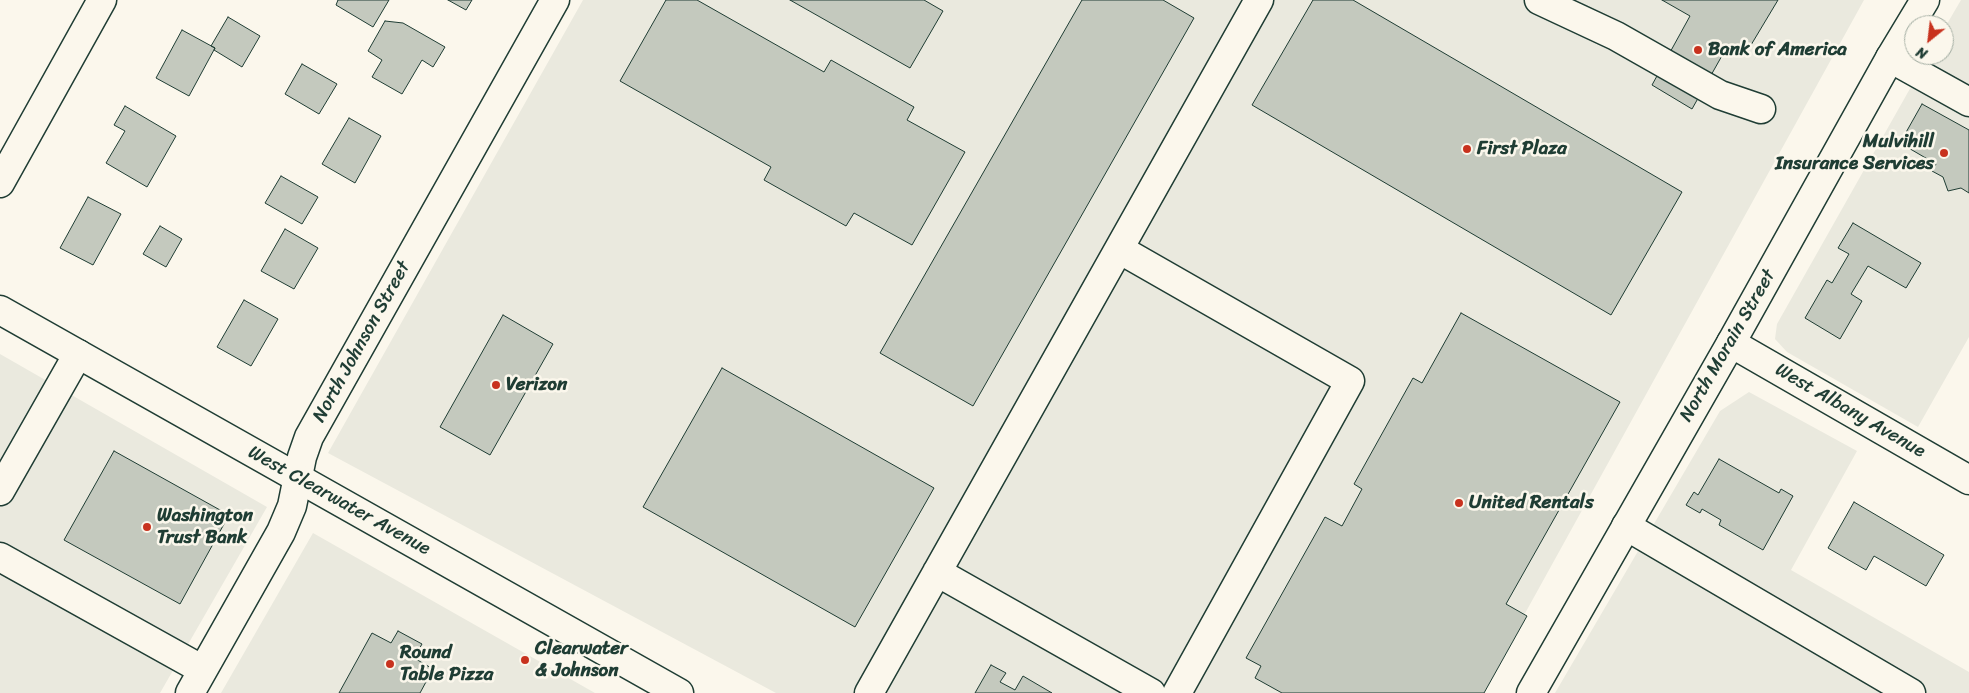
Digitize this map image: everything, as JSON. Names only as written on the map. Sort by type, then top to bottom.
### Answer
[{"type":"main road","points":[[0,182],[102,0]]},
{"type":"main road","name":"North Johnson Street","points":[[196,682],[282,532],[292,506],[302,458],[309,437],[555,0]]},
{"type":"main road","points":[[869,693],[1259,0]]},
{"type":"main road","points":[[1539,0],[1616,36],[1720,95],[1761,109]]},
{"type":"main road","name":"North Morain Street","points":[[1531,693],[1731,343],[1890,58],[1925,0]]},
{"type":"main road","points":[[1890,58],[1965,91]]},
{"type":"main road","points":[[1119,249],[1350,381],[1177,693]]},
{"type":"main road","name":"West Clearwater Avenue","points":[[0,310],[679,693]]},
{"type":"main road","name":"West Albany Avenue","points":[[1731,343],[1969,480]]},
{"type":"main road","points":[[0,491],[78,354]]},
{"type":"main road","points":[[1626,526],[1911,693]]},
{"type":"main road","points":[[0,557],[196,682]]},
{"type":"main road","points":[[937,572],[1151,693]]},
{"type":"shaded area","points":[[583,0],[1864,0],[1481,693],[776,693],[328,453]]},
{"type":"shaded area","points":[[1961,0],[1969,0],[1969,337],[1918,427],[1787,352],[1775,339],[1777,324],[1923,65],[1954,65],[1954,15],[1952,15]]},
{"type":"shaded area","points":[[0,354],[267,507],[160,693],[0,693]]},
{"type":"shaded area","points":[[1749,392],[1857,451],[1791,570],[1969,672],[1969,693],[1555,693],[1720,411]]},
{"type":"shaded area","points":[[313,533],[595,693],[221,693]]},
{"type":"building","points":[[338,0],[389,0],[373,27],[336,5]]},
{"type":"building","points":[[448,0],[472,0],[466,10]]},
{"type":"building","points":[[666,0],[697,0],[824,72],[831,60],[914,107],[907,120],[965,152],[912,245],[854,213],[846,226],[764,180],[771,167],[620,81]]},
{"type":"building","points":[[790,0],[924,0],[943,11],[910,68]]},
{"type":"building","points":[[1082,0],[1163,0],[1194,18],[973,406],[880,353]]},
{"type":"building","name":"First Plaza","points":[[1313,0],[1353,0],[1682,192],[1611,315],[1252,105]]},
{"type":"building","name":"Bank of America","points":[[1662,0],[1778,0],[1745,55],[1728,45],[1692,109],[1652,85],[1690,16]]},
{"type":"building","points":[[228,17],[260,36],[242,67],[214,50],[215,48],[211,46]]},
{"type":"building","points":[[385,21],[403,23],[445,47],[433,67],[422,60],[402,94],[372,77],[382,60],[368,51]]},
{"type":"building","points":[[182,30],[215,48],[189,96],[156,78]]},
{"type":"building","points":[[302,64],[337,84],[319,114],[285,94]]},
{"type":"building","name":"Mulvihill Insurance Services","points":[[1922,104],[1969,130],[1969,193],[1961,188],[1948,191],[1943,177],[1932,171],[1936,164],[1900,143]]},
{"type":"building","points":[[125,106],[176,136],[147,187],[106,163],[125,131],[114,125]]},
{"type":"building","points":[[349,118],[381,136],[355,183],[322,164]]},
{"type":"building","points":[[281,176],[318,197],[302,224],[265,203]]},
{"type":"building","points":[[88,197],[121,214],[93,265],[60,248]]},
{"type":"building","points":[[1853,223],[1921,263],[1906,288],[1868,266],[1851,294],[1862,301],[1840,339],[1805,318],[1827,280],[1832,283],[1849,254],[1838,248]]},
{"type":"building","points":[[160,226],[182,239],[166,267],[143,254]]},
{"type":"building","points":[[285,229],[318,248],[294,289],[261,271]]},
{"type":"building","points":[[244,300],[278,319],[251,366],[217,347]]},
{"type":"building","name":"United Rentals","points":[[1461,313],[1620,402],[1506,604],[1527,616],[1484,693],[1282,693],[1255,678],[1261,666],[1246,658],[1325,517],[1342,526],[1362,489],[1354,484],[1413,378],[1422,383]]},
{"type":"building","name":"Verizon","points":[[503,315],[553,344],[490,455],[440,427]]},
{"type":"building","points":[[722,368],[934,488],[855,627],[643,507]]},
{"type":"building","name":"Washington Trust Bank","points":[[114,451],[229,515],[180,604],[64,540]]},
{"type":"building","points":[[1719,459],[1779,493],[1781,489],[1793,496],[1763,550],[1719,525],[1721,520],[1702,509],[1700,513],[1686,505],[1694,492],[1698,495]]},
{"type":"building","points":[[1854,502],[1944,555],[1926,586],[1874,556],[1866,570],[1828,548]]},
{"type":"building","name":"Round Table Pizza","points":[[398,631],[422,644],[414,658],[433,669],[420,693],[339,693],[372,633],[391,643]]},
{"type":"building","points":[[991,665],[1006,673],[1000,682],[1015,690],[1023,676],[1052,693],[975,693]]},
{"type":"place","name":"Bank of America","points":[[1698,50]]},
{"type":"place","name":"First Plaza","points":[[1467,149]]},
{"type":"place","name":"Mulvihill Insurance Services","points":[[1944,153]]},
{"type":"place","name":"Verizon","points":[[496,385]]},
{"type":"place","name":"United Rentals","points":[[1459,503]]},
{"type":"place","name":"Washington Trust Bank","points":[[147,527]]},
{"type":"place","name":"Clearwater & Johnson","points":[[525,660]]},
{"type":"place","name":"Round Table Pizza","points":[[390,664]]}]
